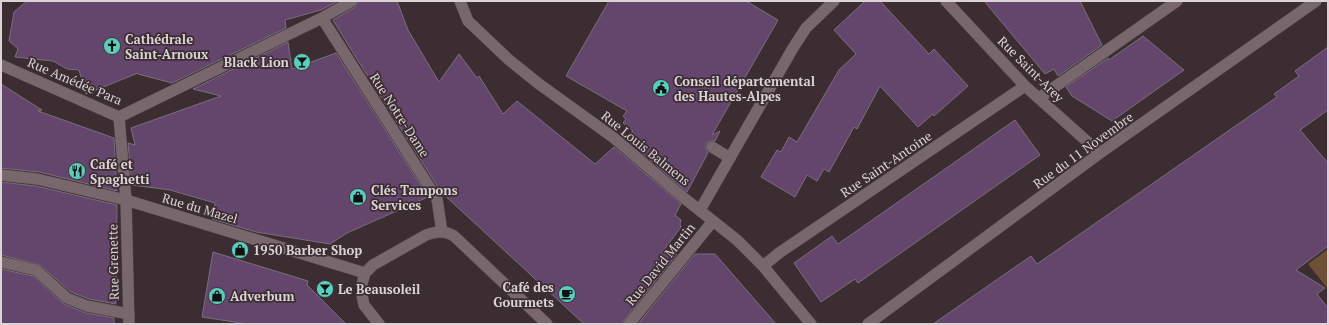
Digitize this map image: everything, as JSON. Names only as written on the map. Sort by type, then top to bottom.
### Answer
[{"type":"street","name":"Rue Amédée Para","points":[[6,67],[119,117],[322,18],[352,1]]},
{"type":"street","name":"Rue Louis Balmens","points":[[460,1],[468,21],[508,59],[539,84],[614,138],[737,240],[763,266],[811,324]]},
{"type":"street","points":[[700,210],[806,28],[834,1]]},
{"type":"street","name":"Rue Saint-Arey","points":[[946,1],[1026,86],[1100,154]]},
{"type":"street","points":[[1039,98],[1178,1]]},
{"type":"street","name":"Rue du 11 Novembre","points":[[868,324],[1100,154],[1316,1]]},
{"type":"street","name":"Rue Notre-Dame","points":[[322,18],[437,199],[442,232]]},
{"type":"street","name":"Rue Saint-Antoine","points":[[763,266],[779,253],[1026,86]]},
{"type":"street","name":"Rue Grenette","points":[[119,117],[126,200],[129,319]]},
{"type":"street","points":[[712,147],[730,158]]},
{"type":"street","name":"Rue du Mazel","points":[[1,175],[37,179],[126,200],[365,273]]},
{"type":"street","name":"Rue David Martin","points":[[629,324],[713,221]]},
{"type":"street","points":[[379,324],[364,306],[362,284],[365,273],[373,265],[426,235],[431,233],[448,232],[547,324]]},
{"type":"street","points":[[1,262],[36,270],[67,298],[129,319]]},
{"type":"shaded area","points":[[1328,249],[1328,289],[1308,264]]},
{"type":"building","name":"Cathédrale Saint-Arnoux","points":[[27,1],[338,1],[321,10],[285,20],[286,28],[172,83],[138,73],[86,94],[79,70],[67,69],[53,61],[15,57],[18,49],[9,41],[14,12]]},
{"type":"building","points":[[359,1],[397,1],[408,30],[439,82],[459,54],[477,78],[479,76],[503,114],[517,101],[595,164],[614,147],[681,204],[675,215],[681,220],[681,227],[661,254],[677,254],[622,324],[584,324],[441,192],[333,20],[355,7]]},
{"type":"building","name":"Conseil départemental des Hautes-Alpes","points":[[609,1],[746,1],[778,20],[712,135],[720,131],[715,141],[709,141],[706,144],[706,150],[708,153],[687,192],[625,138],[633,131],[623,123],[626,119],[623,116],[627,111],[566,76]]},
{"type":"building","points":[[865,1],[880,1],[929,54],[934,49],[968,86],[934,116],[933,114],[918,127],[880,86],[857,129],[854,127],[829,172],[824,169],[817,181],[807,175],[795,197],[761,177],[777,150],[781,152],[789,137],[797,142],[839,70],[856,54],[834,30]]},
{"type":"building","points":[[984,1],[1080,1],[1102,45],[1058,76],[1054,69],[1045,74]]},
{"type":"building","points":[[1143,36],[1184,70],[1112,121],[1072,96],[1066,87],[1108,58],[1109,60]]},
{"type":"building","points":[[288,42],[292,69],[336,53],[428,197],[347,233],[330,244],[256,232],[212,219],[215,203],[170,190],[132,185],[128,143],[135,145],[131,128],[221,96],[193,89]]},
{"type":"building","points":[[1328,47],[1328,110],[1300,130],[1328,163],[1328,246],[1296,270],[1325,288],[1317,294],[1328,308],[1328,324],[933,324],[1031,256],[1037,264],[1277,97],[1274,94],[1299,76],[1295,71]]},
{"type":"building","points":[[1,84],[42,110],[38,111],[114,138],[117,191],[39,172],[1,168]]},
{"type":"building","points":[[1015,120],[1040,155],[858,283],[855,279],[821,302],[794,263],[832,236],[838,244]]},
{"type":"building","points":[[1,182],[36,186],[117,205],[116,304],[89,299],[71,292],[40,265],[1,255]]},
{"type":"building","points":[[213,252],[308,281],[307,285],[346,324],[247,324],[202,317]]},
{"type":"building","points":[[695,254],[715,254],[776,324],[638,324]]},
{"type":"building","points":[[1,269],[33,276],[64,304],[86,313],[114,318],[114,324],[1,324]]},
{"type":"place","name":"Cathédrale Saint-Arnoux","points":[[112,46]]},
{"type":"place","name":"Black Lion","points":[[302,62]]},
{"type":"place","name":"Conseil départemental des Hautes-Alpes","points":[[661,88]]},
{"type":"place","name":"Café et Spaghetti","points":[[77,171]]},
{"type":"place","name":"Clés Tampons Services","points":[[358,197]]},
{"type":"place","name":"1950 Barber Shop","points":[[240,250]]},
{"type":"place","name":"Le Beausoleil","points":[[325,289]]},
{"type":"place","name":"Café des Gourmets","points":[[567,294]]},
{"type":"place","name":"Adverbum","points":[[217,296]]}]
